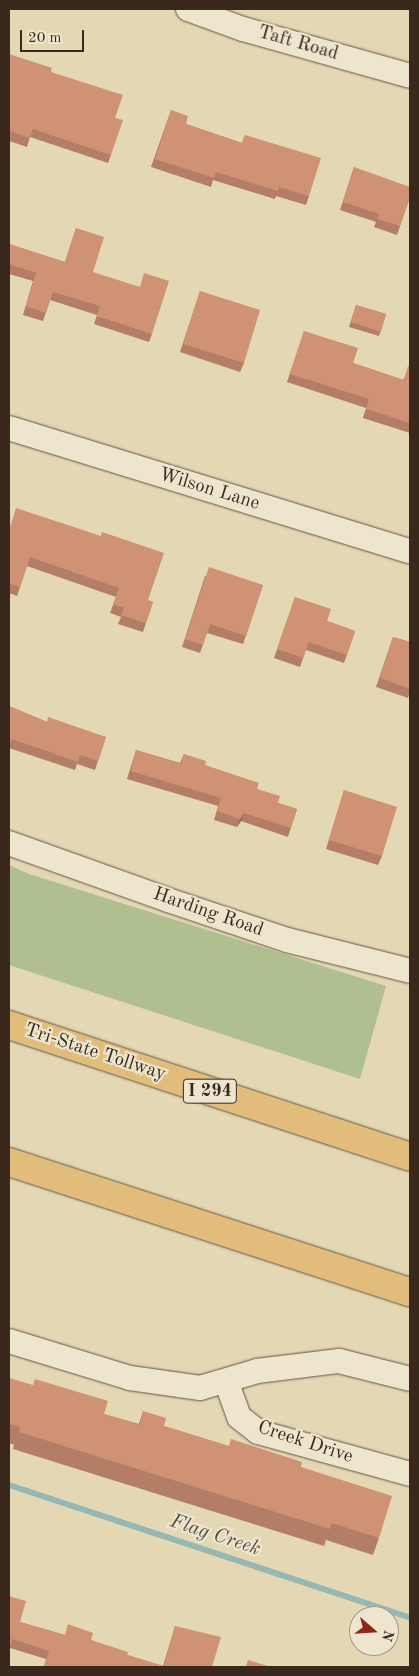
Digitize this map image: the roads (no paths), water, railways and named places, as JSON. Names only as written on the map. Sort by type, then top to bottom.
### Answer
[{"type":"highway","name":"Tri-State Tollway","points":[[9,1025],[410,1157]]},
{"type":"highway","points":[[9,1162],[410,1292]]},
{"type":"street","name":"Taft Road","points":[[188,9],[243,29],[410,76]]},
{"type":"street","name":"Wilson Lane","points":[[9,428],[410,551]]},
{"type":"street","name":"Harding Road","points":[[9,843],[287,940],[410,971]]},
{"type":"street","points":[[9,1341],[130,1378],[200,1388],[257,1371],[339,1361],[410,1379]]},
{"type":"street","name":"Creek Drive","points":[[226,1381],[239,1417],[258,1432],[410,1474]]},
{"type":"waterway","name":"Flag Creek","points":[[9,1485],[410,1618]]}]
